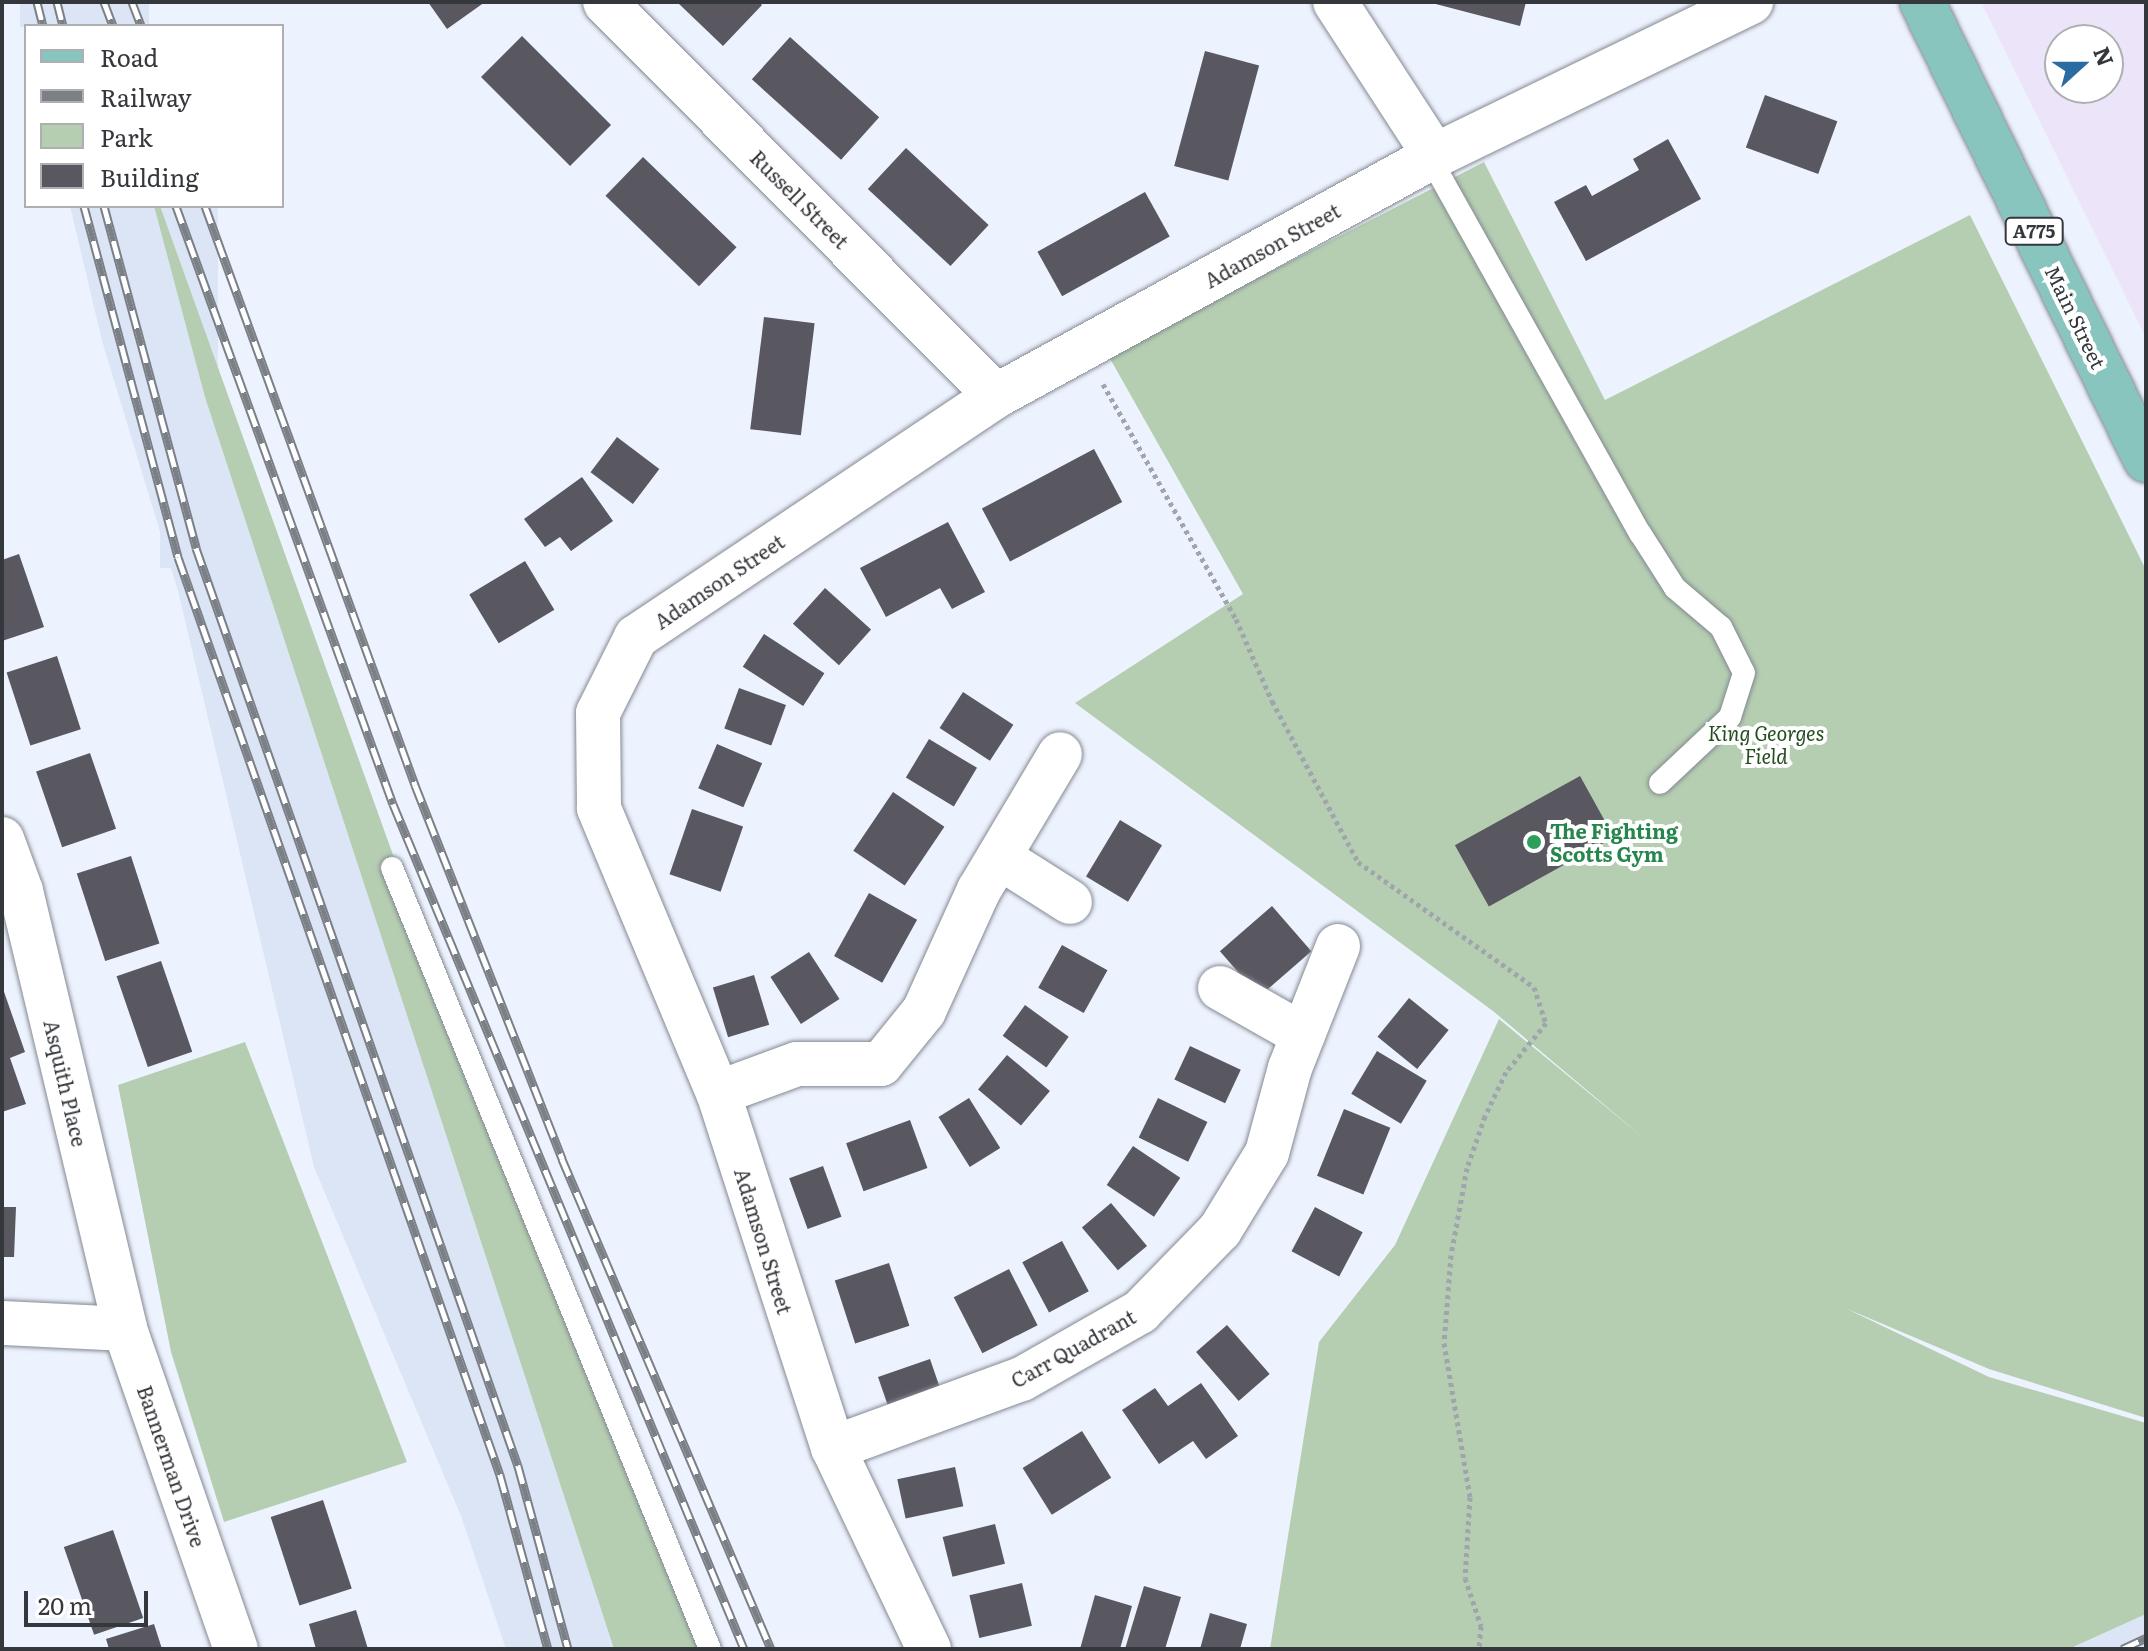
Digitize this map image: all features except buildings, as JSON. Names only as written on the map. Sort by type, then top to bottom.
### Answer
[{"type":"main road","name":"Main Street","points":[[1922,2],[2146,460]]},
{"type":"street","name":"Russell Street","points":[[605,2],[996,396]]},
{"type":"street","points":[[1335,2],[1433,157]]},
{"type":"street","name":"Adamson Street","points":[[929,1649],[833,1448],[718,1093],[599,808],[598,713],[636,637],[996,396],[1433,157],[1751,2]]},
{"type":"street","points":[[718,1093],[797,1064],[881,1064],[924,1011],[999,857],[1060,754]]},
{"type":"street","name":"Asquith Place","points":[[2,839],[21,891],[125,1329]]},
{"type":"street","points":[[999,857],[1070,902]]},
{"type":"street","name":"Carr Quadrant","points":[[833,1448],[1022,1379],[1140,1312],[1220,1230],[1267,1153],[1303,1035],[1338,946]]},
{"type":"street","points":[[1220,988],[1303,1035]]},
{"type":"street","points":[[2,1323],[125,1329]]},
{"type":"street","name":"Bannerman Drive","points":[[125,1329],[236,1649]]},
{"type":"lane","points":[[1433,157],[1640,533],[1675,588],[1721,627],[1744,673],[1730,717],[1660,783]]},
{"type":"lane","points":[[392,868],[710,1649]]},
{"type":"shaded area","points":[[20,2],[149,2],[149,24],[24,24],[20,27]]},
{"type":"shaded area","points":[[1981,2],[2146,2],[2146,338]]},
{"type":"shaded area","points":[[70,208],[155,208],[205,397],[614,1649],[506,1649],[461,1516],[314,1167],[178,591],[102,341]]},
{"type":"shaded area","points":[[160,208],[218,208],[218,568],[160,568]]},
{"type":"shaded area","points":[[2146,1614],[2146,1649],[2070,1649]]},
{"type":"green space","name":"King Georges Field","points":[[1484,162],[1605,400],[1970,215],[2146,570],[2146,1418],[1989,1369],[1845,1308],[1989,1377],[2146,1423],[2146,1614],[2069,1649],[1270,1649],[1319,1342],[1395,1245],[1499,1019],[1646,1140],[1493,1011],[1075,703],[1243,594],[1108,355]]},
{"type":"green space","points":[[155,208],[161,208],[425,944],[718,1649],[614,1649],[205,397]]},
{"type":"green space","points":[[245,1042],[407,1462],[224,1522],[171,1352],[118,1085]]},
{"type":"railway","points":[[37,2],[42,24]]},
{"type":"railway","points":[[57,2],[62,24]]},
{"type":"railway","points":[[104,2],[112,24]]},
{"type":"railway","points":[[132,2],[140,24]]},
{"type":"railway","points":[[85,208],[178,557],[500,1475],[548,1649]]},
{"type":"railway","points":[[105,208],[196,548],[518,1466],[568,1649]]},
{"type":"railway","points":[[177,208],[393,804],[744,1649]]},
{"type":"railway","points":[[206,208],[415,785],[562,1159],[771,1649]]},
{"type":"railway","points":[[2122,1649],[2146,1638]]},
{"type":"place","name":"The Fighting Scotts Gym","points":[[1534,842]]}]
